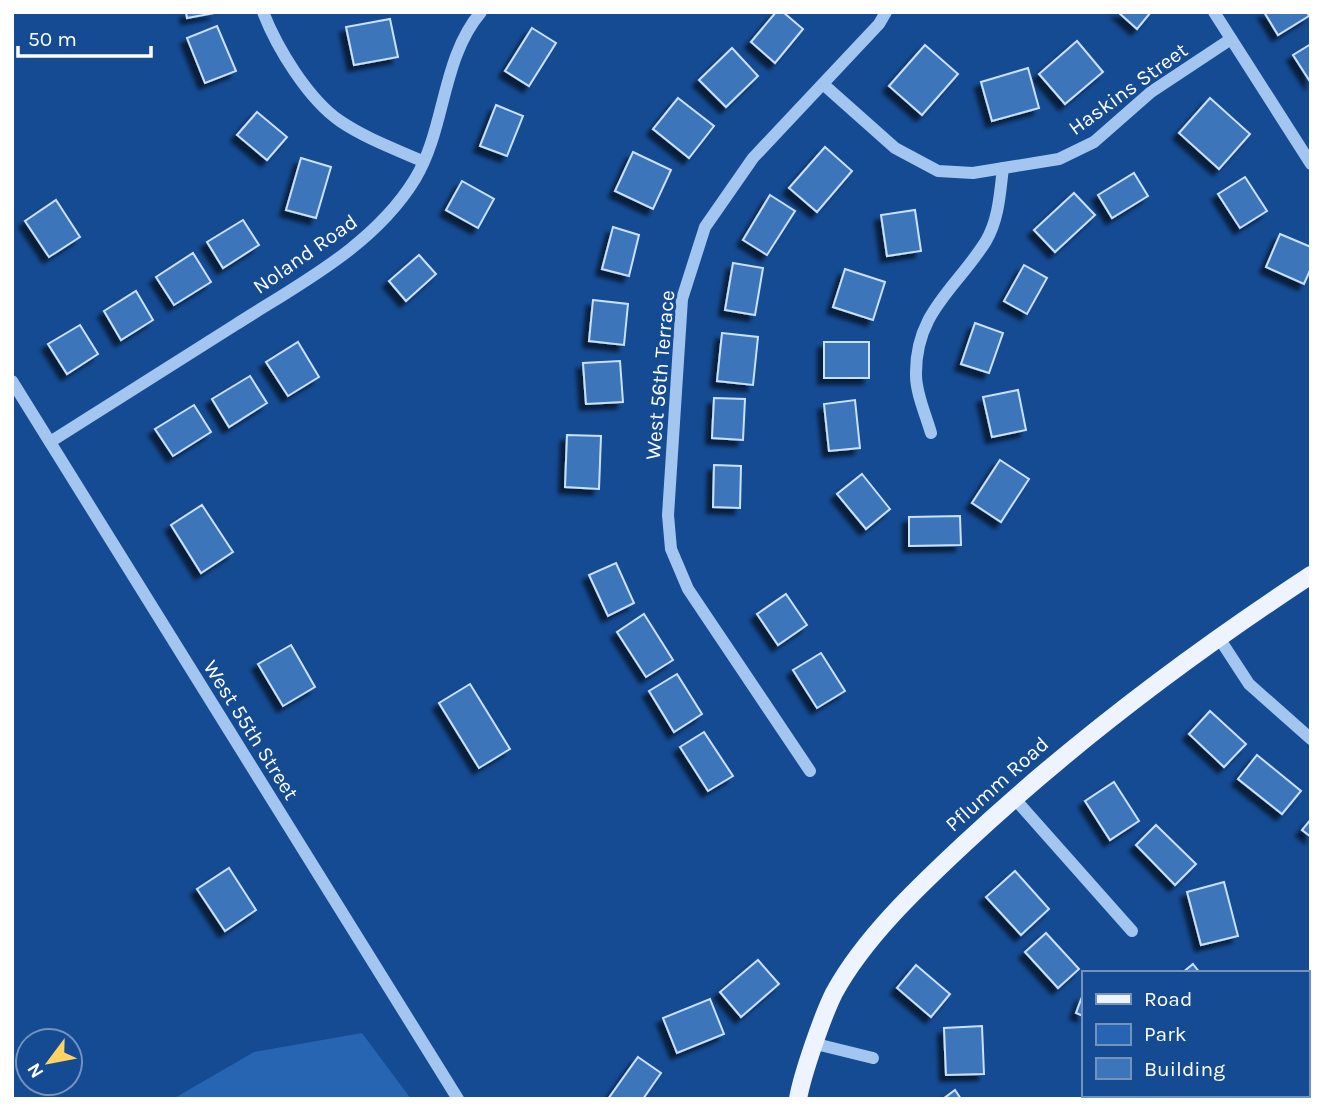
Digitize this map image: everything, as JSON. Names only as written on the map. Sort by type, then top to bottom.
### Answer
[{"type":"main road","name":"Pflumm Road","points":[[798,1099],[834,994],[883,926],[1014,798],[1131,700],[1311,575]]},
{"type":"street","points":[[264,12],[271,33],[301,80],[338,120],[422,161]]},
{"type":"street","name":"Noland Road","points":[[50,442],[307,279],[379,226],[416,178],[437,124],[453,65],[471,24],[481,12]]},
{"type":"street","name":"West 56th Terrace","points":[[810,771],[688,589],[671,549],[668,515],[682,299],[705,227],[753,158],[879,24],[886,12]]},
{"type":"street","points":[[1214,12],[1311,164]]},
{"type":"street","name":"Haskins Street","points":[[823,84],[895,148],[938,171],[973,173],[1059,159],[1094,142],[1151,92],[1231,39]]},
{"type":"street","points":[[931,432],[916,378],[919,340],[932,310],[986,240],[998,211],[1003,168]]},
{"type":"street","name":"West 55th Street","points":[[12,381],[458,1099]]},
{"type":"street","points":[[1219,638],[1249,684],[1311,739]]},
{"type":"street","points":[[1014,798],[1132,931]]},
{"type":"street","points":[[816,1044],[873,1058]]},
{"type":"green space","points":[[362,1033],[411,1099],[173,1099],[254,1052]]},
{"type":"building","points":[[186,12],[215,12],[215,13],[187,18]]},
{"type":"building","points":[[776,12],[783,12],[803,29],[775,63],[751,42]]},
{"type":"building","points":[[1118,12],[1151,12],[1137,29]]},
{"type":"building","points":[[1264,12],[1307,12],[1309,16],[1278,35]]},
{"type":"building","points":[[390,19],[398,57],[354,65],[346,27]]},
{"type":"building","points":[[217,26],[236,71],[205,83],[187,38]]},
{"type":"building","points":[[532,28],[556,43],[529,86],[505,71]]},
{"type":"building","points":[[1077,41],[1103,72],[1065,104],[1039,74]]},
{"type":"building","points":[[1311,44],[1311,83],[1293,55]]},
{"type":"building","points":[[925,45],[958,74],[922,115],[889,86]]},
{"type":"building","points":[[732,48],[758,76],[726,107],[699,80]]},
{"type":"building","points":[[1028,68],[1039,108],[992,121],[981,82]]},
{"type":"building","points":[[678,98],[714,126],[689,158],[653,129]]},
{"type":"building","points":[[1210,98],[1250,134],[1219,169],[1179,133]]},
{"type":"building","points":[[496,105],[523,116],[507,156],[480,146]]},
{"type":"building","points":[[257,112],[287,137],[267,160],[237,135]]},
{"type":"building","points":[[825,147],[852,171],[817,212],[789,188]]},
{"type":"building","points":[[633,152],[671,170],[653,209],[615,191]]},
{"type":"building","points":[[301,158],[331,167],[316,218],[286,210]]},
{"type":"building","points":[[1134,173],[1148,196],[1112,218],[1098,195]]},
{"type":"building","points":[[1245,177],[1267,211],[1240,228],[1218,194]]},
{"type":"building","points":[[462,181],[494,199],[478,228],[446,210]]},
{"type":"building","points":[[1074,193],[1095,215],[1055,252],[1034,230]]},
{"type":"building","points":[[770,195],[795,211],[767,255],[743,240]]},
{"type":"building","points":[[56,200],[80,237],[49,257],[25,221]]},
{"type":"building","points":[[915,210],[921,251],[887,256],[881,215]]},
{"type":"building","points":[[243,220],[259,245],[223,268],[207,242]]},
{"type":"building","points":[[613,227],[639,235],[629,276],[602,269]]},
{"type":"building","points":[[1280,234],[1311,247],[1311,268],[1304,284],[1266,267]]},
{"type":"building","points":[[193,253],[211,282],[174,305],[156,277]]},
{"type":"building","points":[[419,255],[436,274],[406,301],[389,281]]},
{"type":"building","points":[[733,263],[763,268],[755,315],[725,310]]},
{"type":"building","points":[[1024,265],[1047,278],[1027,314],[1004,301]]},
{"type":"building","points":[[845,269],[885,282],[873,320],[833,307]]},
{"type":"building","points":[[136,291],[153,320],[121,340],[104,311]]},
{"type":"building","points":[[593,300],[628,304],[624,345],[589,341]]},
{"type":"building","points":[[975,323],[1003,333],[989,373],[961,364]]},
{"type":"building","points":[[80,325],[98,354],[67,374],[48,344]]},
{"type":"building","points":[[722,333],[758,337],[753,385],[717,381]]},
{"type":"building","points":[[298,342],[319,377],[288,396],[266,362]]},
{"type":"building","points":[[824,342],[869,342],[869,378],[824,378]]},
{"type":"building","points":[[620,361],[623,402],[586,404],[583,363]]},
{"type":"building","points":[[250,376],[267,403],[229,427],[212,399]]},
{"type":"building","points":[[1018,390],[1026,430],[992,437],[983,397]]},
{"type":"building","points":[[714,398],[745,399],[743,440],[712,438]]},
{"type":"building","points":[[855,400],[860,448],[829,451],[824,404]]},
{"type":"building","points":[[194,405],[211,432],[173,456],[155,429]]},
{"type":"building","points":[[567,435],[601,436],[599,489],[565,487]]},
{"type":"building","points":[[1000,460],[1029,479],[1001,522],[972,503]]},
{"type":"building","points":[[714,465],[741,466],[740,508],[713,507]]},
{"type":"building","points":[[862,474],[890,509],[866,529],[837,494]]},
{"type":"building","points":[[202,505],[233,552],[201,573],[171,525]]},
{"type":"building","points":[[960,516],[961,545],[909,546],[909,517]]},
{"type":"building","points":[[616,563],[634,603],[608,616],[589,575]]},
{"type":"building","points":[[786,594],[807,625],[778,645],[757,614]]},
{"type":"building","points":[[644,614],[673,660],[646,677],[617,632]]},
{"type":"building","points":[[291,645],[315,687],[283,706],[258,664]]},
{"type":"building","points":[[821,653],[845,691],[817,708],[793,670]]},
{"type":"building","points":[[677,674],[702,714],[674,732],[649,691]]},
{"type":"building","points":[[470,684],[510,749],[479,768],[439,703]]},
{"type":"building","points":[[1210,711],[1246,744],[1224,767],[1189,734]]},
{"type":"building","points":[[704,732],[733,776],[708,791],[680,747]]},
{"type":"building","points":[[1257,755],[1301,791],[1282,814],[1238,779]]},
{"type":"building","points":[[1114,782],[1139,821],[1110,840],[1085,801]]},
{"type":"building","points":[[1311,819],[1311,837],[1302,830]]},
{"type":"building","points":[[1156,825],[1196,864],[1175,885],[1136,845]]},
{"type":"building","points":[[229,868],[256,910],[225,931],[197,889]]},
{"type":"building","points":[[1015,871],[1049,909],[1021,935],[986,897]]},
{"type":"building","points":[[1224,882],[1238,936],[1201,945],[1187,892]]},
{"type":"building","points":[[1046,933],[1079,969],[1058,988],[1025,952]]},
{"type":"building","points":[[758,960],[779,984],[741,1017],[720,992]]},
{"type":"building","points":[[1193,964],[1198,971],[1184,971]]},
{"type":"building","points":[[916,965],[950,994],[931,1017],[897,988]]},
{"type":"building","points":[[1082,997],[1082,1016],[1076,1013]]},
{"type":"building","points":[[710,999],[724,1034],[677,1053],[663,1018]]},
{"type":"building","points":[[982,1026],[984,1074],[946,1075],[944,1028]]},
{"type":"building","points":[[638,1057],[661,1073],[643,1099],[608,1099]]},
{"type":"building","points":[[955,1090],[961,1099],[943,1099]]}]
